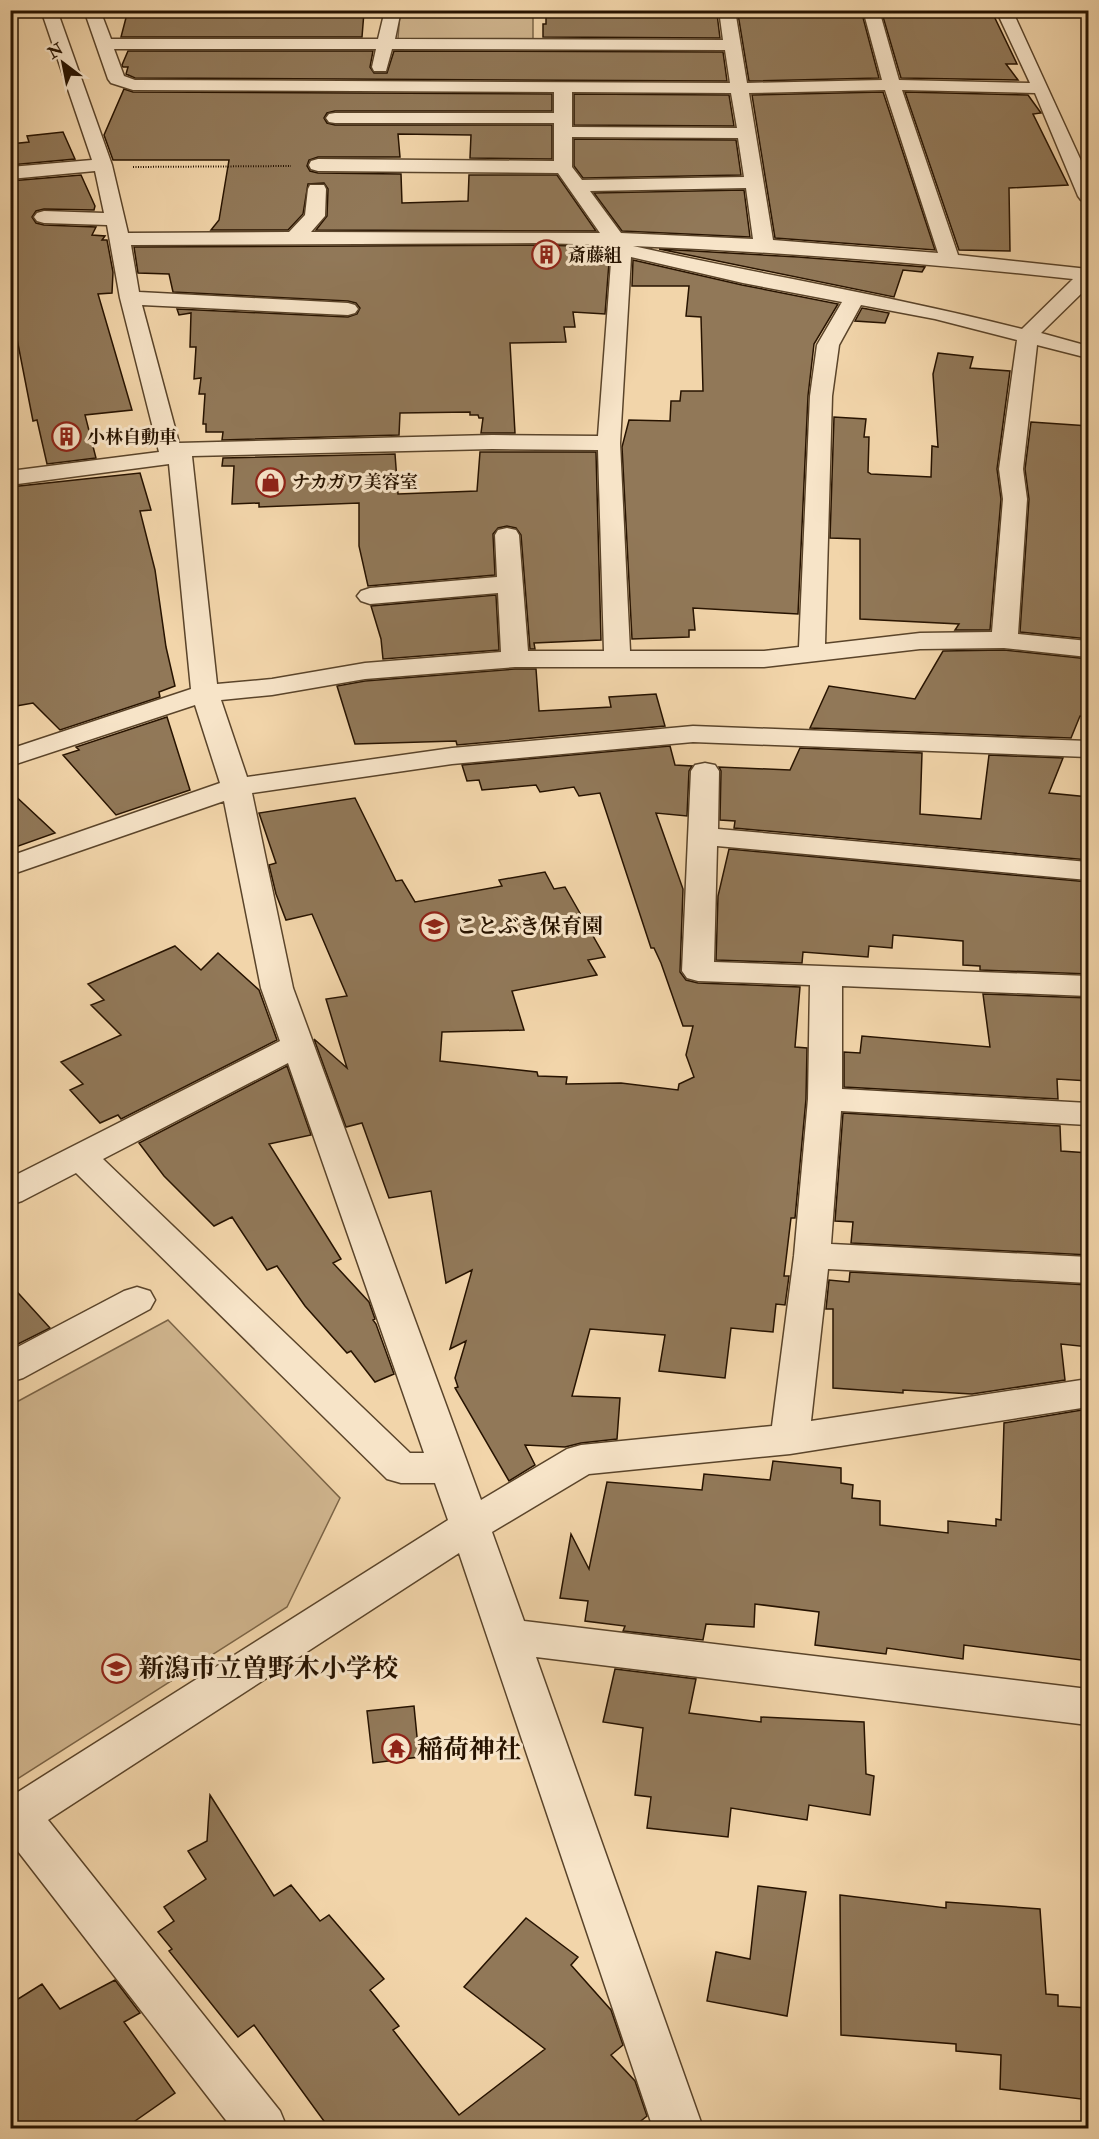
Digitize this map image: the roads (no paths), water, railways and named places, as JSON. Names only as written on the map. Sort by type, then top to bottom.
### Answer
[{"type":"street","points":[[49,10],[103,165],[130,298],[174,453],[205,693],[236,787],[277,988],[450,1468],[678,2128]]},
{"type":"street","points":[[92,10],[117,79],[133,85],[739,88],[892,85],[1041,88]]},
{"type":"street","points":[[376,86],[393,10]]},
{"type":"street","points":[[727,10],[764,245]]},
{"type":"street","points":[[871,10],[892,85],[950,260]]},
{"type":"street","points":[[1004,10],[1086,187]]},
{"type":"street","points":[[104,44],[733,45]]},
{"type":"street","points":[[563,87],[563,167],[619,244],[609,443],[617,660]]},
{"type":"street","points":[[335,118],[746,132]]},
{"type":"street","points":[[10,173],[103,165]]},
{"type":"street","points":[[318,165],[563,167]]},
{"type":"street","points":[[577,186],[754,182]]},
{"type":"street","points":[[295,238],[315,216],[317,189]]},
{"type":"street","points":[[44,217],[117,229],[295,238],[540,237],[619,244],[764,245],[950,260],[1089,275]]},
{"type":"street","points":[[619,244],[743,277],[855,297],[1028,334],[1089,352]]},
{"type":"street","points":[[1005,640],[1015,499],[1011,469],[1028,334],[1089,275]]},
{"type":"street","points":[[812,654],[821,396],[828,345],[855,297]]},
{"type":"street","points":[[130,298],[348,309]]},
{"type":"street","points":[[10,478],[174,453],[492,442],[609,443]]},
{"type":"street","points":[[507,535],[515,659]]},
{"type":"street","points":[[370,596],[509,584]]},
{"type":"street","points":[[10,758],[205,693],[272,687],[365,671],[515,659],[764,658],[920,641],[1005,640],[1089,649]]},
{"type":"street","points":[[10,866],[236,787],[452,756],[693,735],[1089,749]]},
{"type":"street","points":[[705,771],[698,970],[1089,986]]},
{"type":"street","points":[[703,836],[1089,871]]},
{"type":"street","points":[[790,1439],[812,1256],[825,1099],[826,976]]},
{"type":"street","points":[[10,1193],[297,1045]]},
{"type":"street","points":[[825,1099],[1089,1114]]},
{"type":"street","points":[[80,1157],[400,1468],[450,1468]]},
{"type":"street","points":[[812,1256],[1089,1270]]},
{"type":"street","points":[[10,1368],[137,1300]]},
{"type":"street","points":[[262,2128],[14,1819],[470,1526],[581,1460],[790,1439],[1089,1393]]},
{"type":"street","points":[[508,1636],[1089,1707]]},
{"type":"place","name":"斎藤組","points":[[547,255]]},
{"type":"place","name":"小林自動車","points":[[66,437]]},
{"type":"place","name":"ナカガワ美容室","points":[[271,482]]},
{"type":"place","name":"ことぶき保育園","points":[[435,926]]},
{"type":"place","name":"新潟市立曽野木小学校","points":[[117,1668]]},
{"type":"place","name":"稲荷神社","points":[[396,1749]]}]
